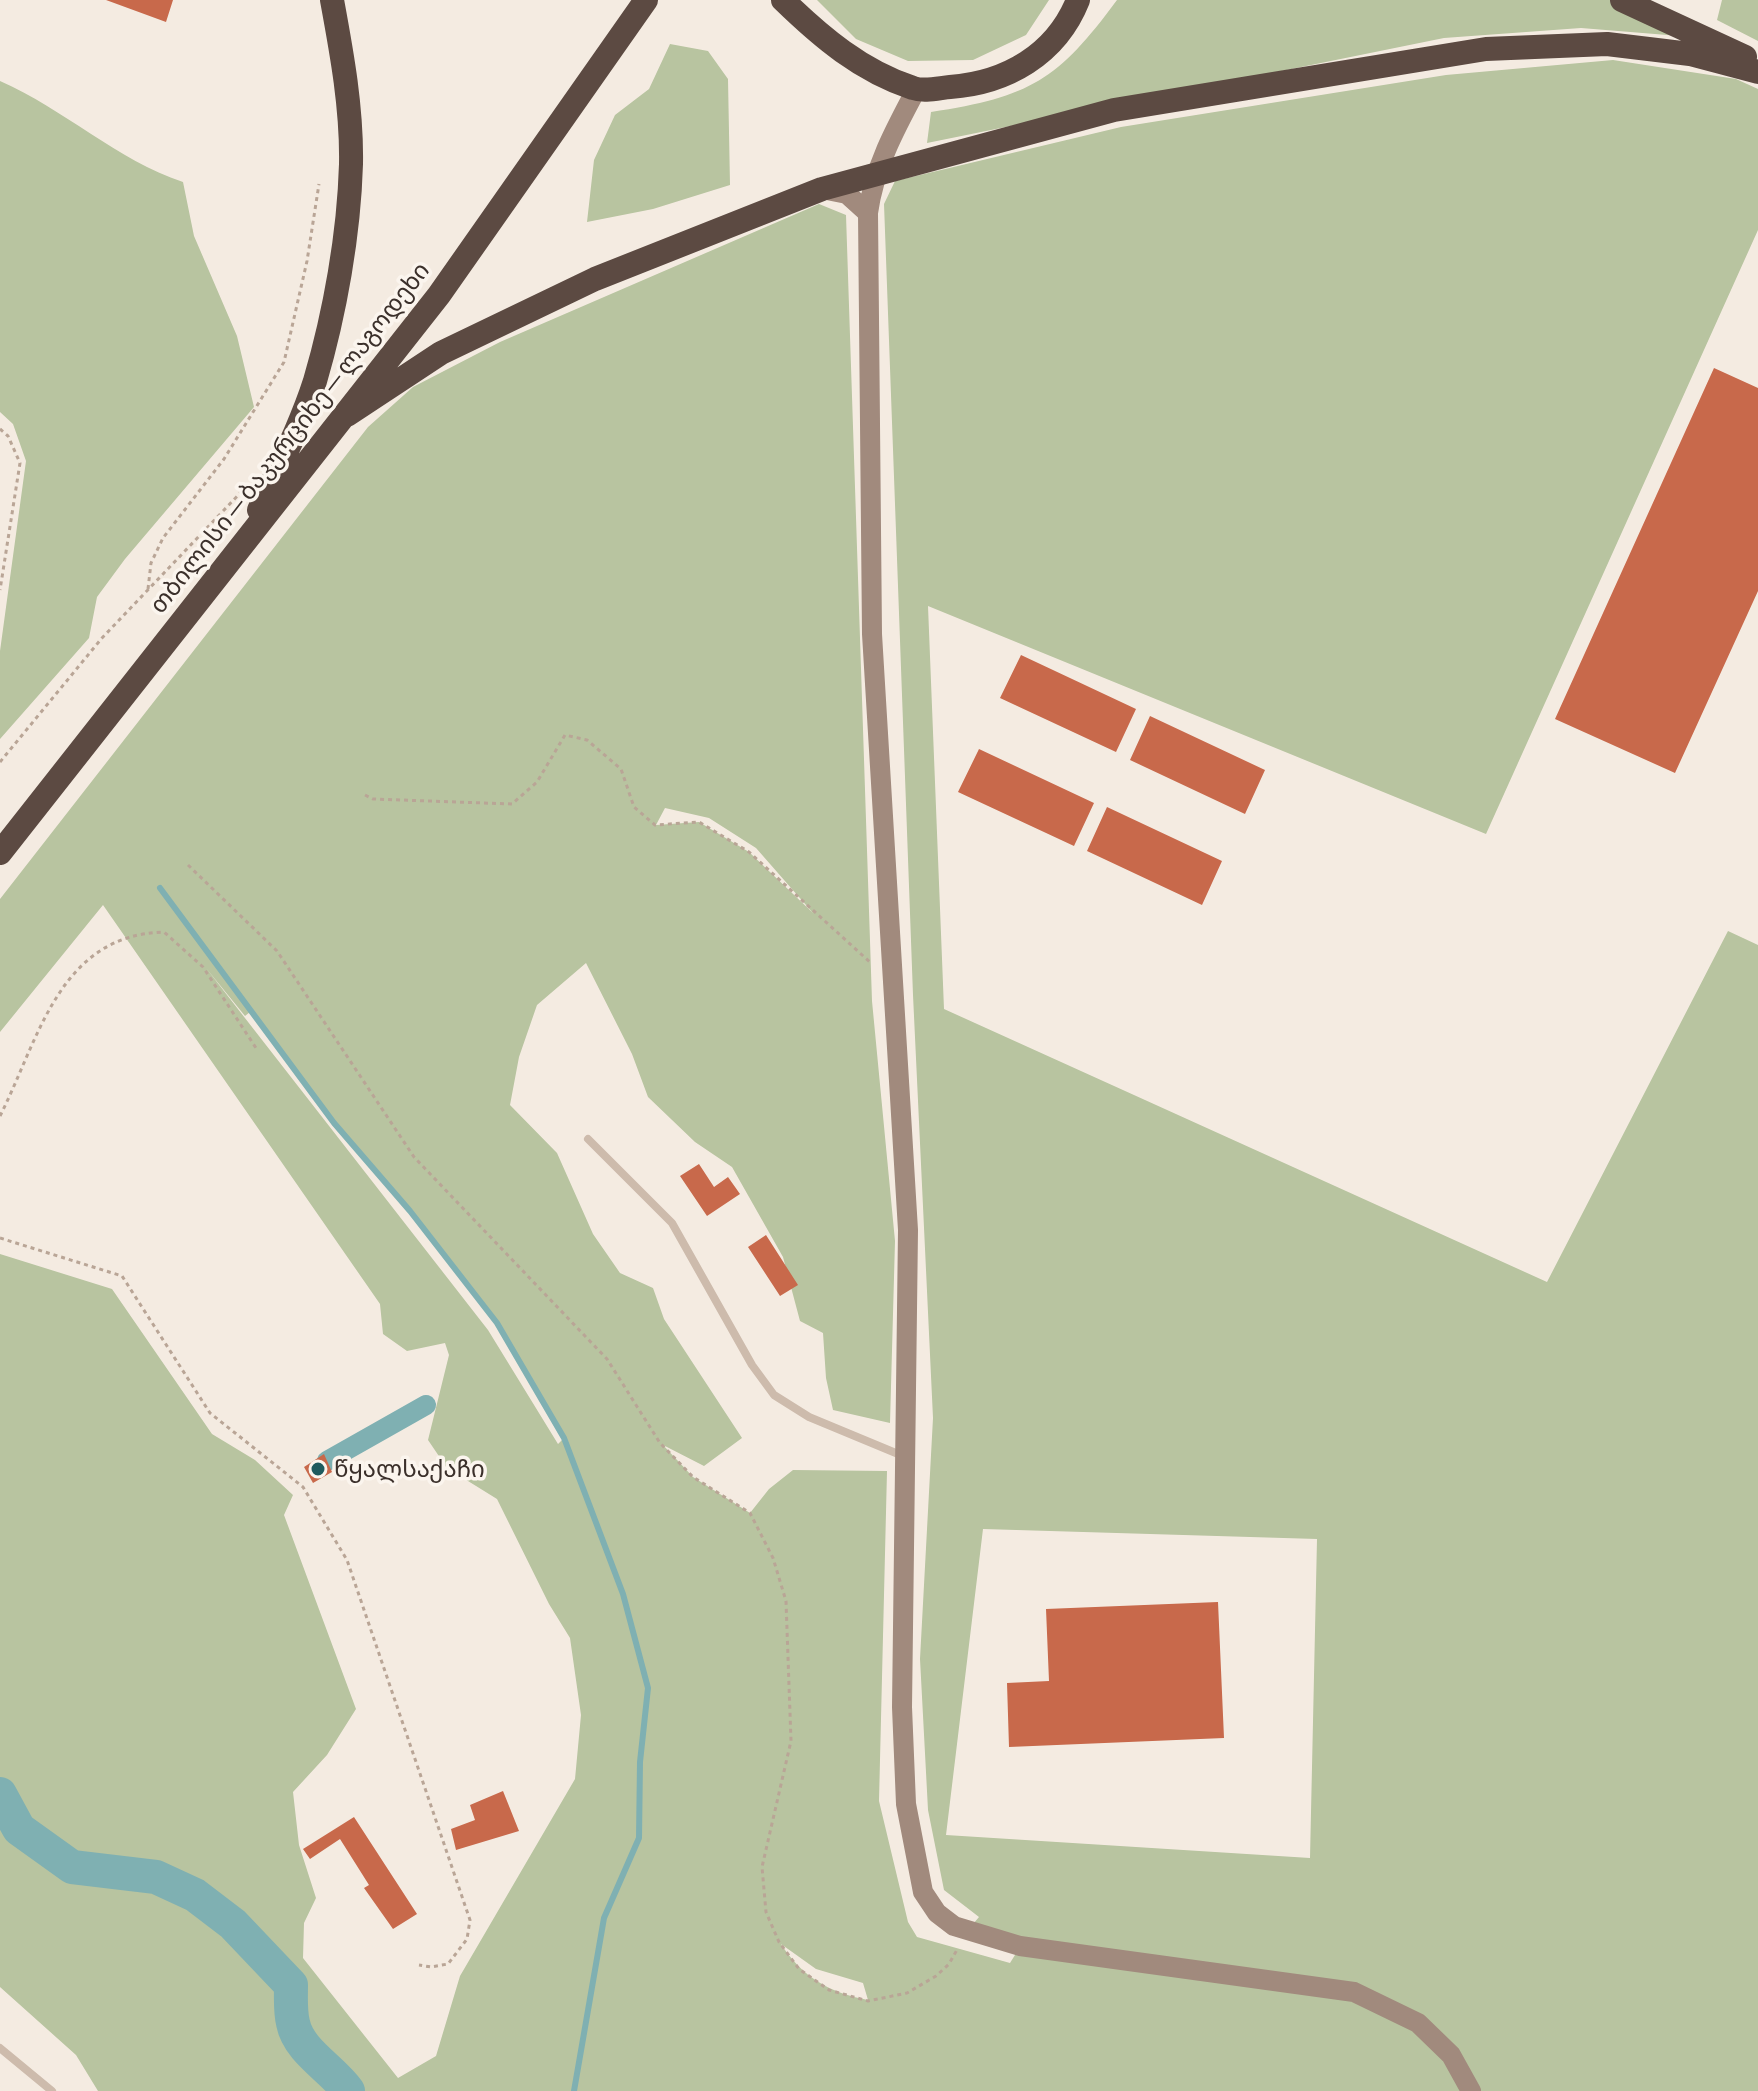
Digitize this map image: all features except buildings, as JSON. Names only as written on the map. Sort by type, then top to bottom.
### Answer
[{"type":"highway","points":[[242,547],[294,435],[315,380],[335,288],[351,164],[347,93],[332,0]]},
{"type":"highway","name":"თბილისი — ბაკურციხე — ლაგოდეხი","points":[[612,47],[631,0]]},
{"type":"highway","name":"თბილისი — ბაკურციხე — ლაგოდეხი","points":[[0,853],[439,295],[646,0]]},
{"type":"highway","points":[[783,0],[827,42],[859,63],[916,90],[981,85],[1012,73],[1030,62],[1052,41],[1078,0]]},
{"type":"highway","points":[[1622,0],[1758,64]]},
{"type":"highway","points":[[1659,0],[1729,49]]},
{"type":"highway","points":[[347,415],[441,353],[595,279],[822,189],[878,171],[1114,110],[1486,49],[1607,44],[1690,54],[1758,72]]},
{"type":"street","points":[[916,90],[878,171],[868,213],[872,634],[890,980],[908,1230],[902,1707],[906,1804],[923,1892],[937,1913],[967,1931],[1057,1952],[1354,1992],[1418,2023],[1451,2055],[1471,2091]]},
{"type":"street","points":[[822,189],[847,194],[868,213]]},
{"type":"lane","points":[[588,1139],[672,1223],[752,1365],[774,1395],[809,1417],[904,1456]]},
{"type":"lane","points":[[0,2048],[52,2091]]},
{"type":"path","points":[[148,589],[151,563],[163,538],[224,459],[284,362],[307,261],[319,184]]},
{"type":"path","points":[[0,429],[8,436],[20,463],[0,590]]},
{"type":"path","points":[[0,762],[102,638],[251,481]]},
{"type":"path","points":[[365,795],[373,799],[512,804],[537,782],[565,735],[587,740],[621,769],[634,807],[655,825],[699,822],[749,852],[817,917],[890,980]]},
{"type":"path","points":[[188,865],[277,951],[414,1157],[607,1359],[660,1443],[693,1477],[750,1513],[773,1558],[786,1601],[791,1741],[762,1867],[766,1912],[779,1942],[799,1969],[829,1990],[868,2001],[907,1993],[936,1976],[949,1964],[967,1931]]},
{"type":"path","points":[[0,1116],[44,1016],[63,985],[83,963],[108,944],[136,933],[164,932],[203,967],[256,1048]]},
{"type":"path","points":[[0,1238],[122,1276],[210,1413],[303,1487],[347,1560],[470,1920],[467,1939],[448,1964],[431,1967],[419,1965]]},
{"type":"green space","points":[[817,0],[1049,0],[1026,35],[973,60],[908,61],[856,39]]},
{"type":"green space","points":[[1117,0],[1617,0],[1704,38],[1581,28],[1444,38],[927,143],[931,112],[994,99],[1039,80],[1077,49]]},
{"type":"green space","points":[[1722,0],[1758,0],[1758,41],[1717,20]]},
{"type":"green space","points":[[670,44],[708,51],[728,79],[730,185],[653,209],[587,222],[594,160],[615,115],[649,89]]},
{"type":"green space","points":[[1613,60],[1736,79],[1758,89],[1758,230],[1486,834],[928,606],[944,1009],[1547,1282],[1728,931],[1758,945],[1758,2091],[98,2091],[76,2055],[0,1987],[0,1254],[112,1289],[212,1434],[255,1460],[293,1495],[284,1515],[356,1709],[327,1755],[293,1792],[299,1845],[316,1898],[304,1923],[303,1958],[398,2078],[436,2056],[460,1976],[575,1779],[581,1715],[570,1638],[549,1604],[497,1499],[447,1468],[428,1440],[449,1355],[445,1343],[407,1351],[383,1334],[380,1304],[103,905],[0,1032],[0,899],[368,427],[413,387],[500,342],[819,204],[846,215],[872,1001],[895,1241],[890,1423],[833,1410],[826,1378],[823,1333],[800,1321],[783,1257],[732,1167],[695,1142],[648,1097],[632,1054],[586,963],[537,1005],[519,1057],[510,1105],[557,1153],[593,1234],[620,1273],[653,1288],[664,1319],[742,1438],[704,1466],[663,1445],[693,1477],[750,1513],[769,1489],[793,1470],[887,1471],[879,1801],[908,1922],[917,1937],[1010,1963],[1020,1947],[967,1931],[979,1917],[944,1890],[928,1810],[920,1659],[933,1418],[913,995],[884,204],[895,181],[1121,127],[1446,75]],"holes":[[[665,808],[709,818],[756,848],[813,913],[749,852],[699,822],[656,825]],[[206,968],[245,1016],[250,1012],[334,1123],[410,1211],[497,1323],[564,1438],[558,1444],[488,1330]],[[983,1529],[1317,1539],[1310,1858],[946,1835]],[[781,1944],[816,1969],[863,1983],[868,2000],[841,1993],[818,1982],[789,1956]]]},
{"type":"green space","points":[[0,81],[24,92],[136,161],[183,182],[194,236],[237,336],[254,407],[125,559],[97,597],[89,638],[0,739],[0,651],[26,461],[13,424],[0,412]]},
{"type":"waterway","points":[[160,888],[334,1123],[410,1211],[497,1323],[564,1438],[623,1594],[648,1688],[640,1762],[639,1838],[604,1918],[574,2091]]},
{"type":"waterway","points":[[327,1461],[426,1405]]},
{"type":"waterway","points":[[0,1794],[19,1829],[72,1867],[156,1877],[195,1895],[233,1924],[291,1985],[291,2014],[296,2033],[348,2091]]},
{"type":"place","name":"წყალსაქაჩი","points":[[318,1469]]}]
